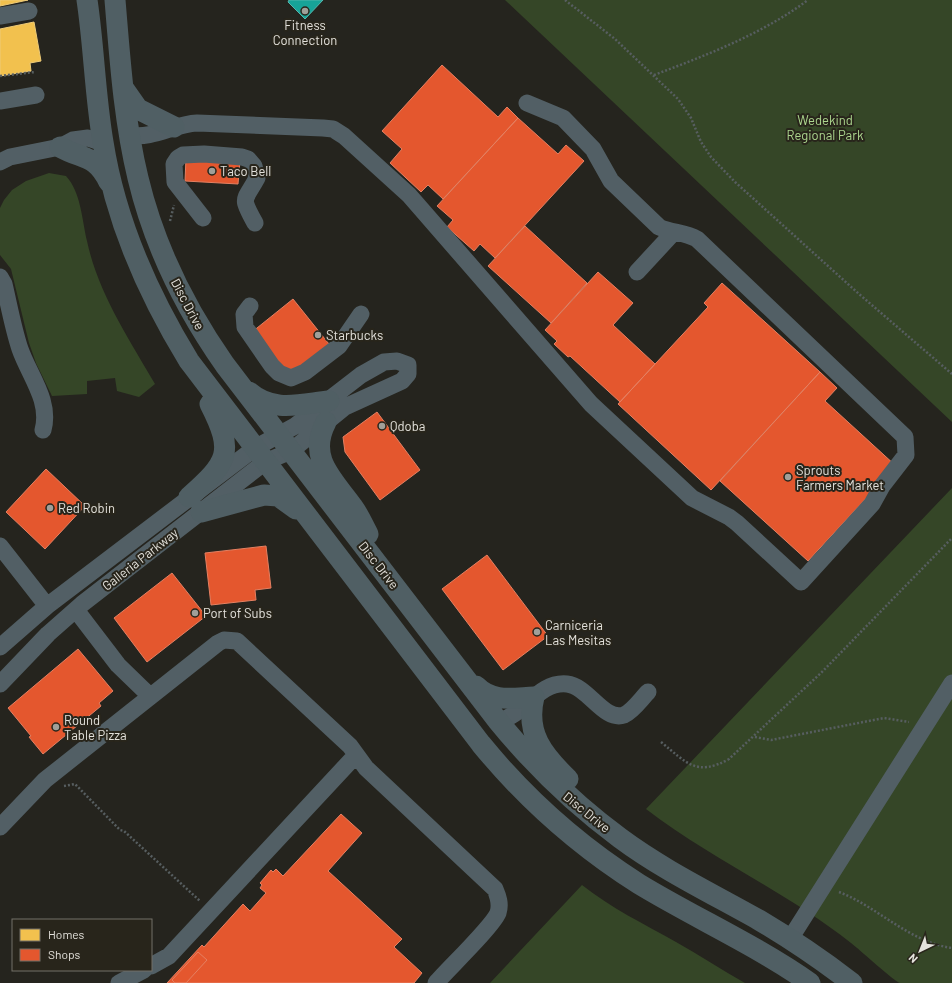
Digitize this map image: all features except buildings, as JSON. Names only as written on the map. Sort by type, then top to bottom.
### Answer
[{"type":"main road","name":"Disc Drive","points":[[87,0],[93,71],[103,143],[124,227],[140,267],[164,316],[189,361],[500,768],[557,823],[613,866],[652,891],[770,957],[810,983]]},
{"type":"main road","points":[[92,0],[106,38],[113,114],[121,127],[130,135]]},
{"type":"main road","name":"Disc Drive","points":[[115,0],[123,86],[130,135],[140,185],[163,254],[174,277],[205,336],[234,377],[498,721],[532,761],[562,791],[621,839],[790,939],[852,983]]},
{"type":"main road","points":[[123,86],[138,109],[174,127]]},
{"type":"main road","points":[[103,143],[118,158],[129,197],[141,231],[174,277]]},
{"type":"main road","points":[[60,147],[85,156],[96,163],[106,176],[115,194]]},
{"type":"main road","points":[[189,361],[219,422],[225,442],[223,461],[195,504]]},
{"type":"main road","points":[[234,377],[255,397],[274,406],[329,400]]},
{"type":"main road","points":[[326,422],[319,437],[324,467],[358,515],[389,578]]},
{"type":"main road","points":[[195,504],[273,495],[287,502],[310,520]]},
{"type":"main road","points":[[379,611],[429,653],[477,713],[490,721],[498,721]]},
{"type":"main road","points":[[462,673],[481,691],[497,699],[534,697],[531,717],[537,742],[563,775],[613,824],[653,859]]},
{"type":"main road","points":[[613,866],[664,885],[759,938],[767,940],[790,939]]},
{"type":"street","points":[[0,16],[30,11]]},
{"type":"street","points":[[0,101],[36,95]]},
{"type":"street","points":[[130,135],[139,137],[155,134],[184,124],[197,123],[323,128],[333,129],[344,136],[409,195],[591,404],[692,498],[733,520],[801,582],[872,504],[882,486],[906,455],[905,437],[697,239],[692,236],[659,227],[611,181],[593,149],[563,118],[527,103]]},
{"type":"street","points":[[0,162],[10,157],[60,147],[69,141],[88,138],[103,143]]},
{"type":"street","points":[[203,218],[175,182],[174,164],[178,158],[183,155],[204,154],[242,157],[248,159],[254,166],[257,178],[247,193],[245,200],[246,208],[255,223]]},
{"type":"street","points":[[637,272],[674,232]]},
{"type":"street","points":[[0,277],[4,284],[20,349],[43,400],[46,412],[43,430]]},
{"type":"street","points":[[250,306],[244,314],[245,327],[272,366],[279,373],[291,378],[305,372],[339,346],[361,314]]},
{"type":"street","points":[[397,361],[408,365],[408,374],[402,381],[355,402],[326,422],[286,444],[302,422],[361,375],[384,362],[397,361]]},
{"type":"street","name":"Galleria Parkway","points":[[0,646],[47,606],[195,504],[260,455],[286,444]]},
{"type":"street","name":"Galleria Parkway","points":[[0,684],[48,634],[195,504]]},
{"type":"street","points":[[0,546],[47,606]]},
{"type":"street","points":[[76,610],[118,665],[150,696]]},
{"type":"street","points":[[2,821],[45,780],[218,643],[224,640],[237,641],[350,746],[366,768],[489,882],[498,896],[498,913],[436,983]]},
{"type":"street","points":[[790,939],[952,683]]},
{"type":"street","points":[[498,721],[512,717],[534,697],[552,686],[567,684],[577,687],[605,711],[616,716],[624,715],[630,711],[648,692]]},
{"type":"street","points":[[152,965],[168,956],[356,755]]},
{"type":"street","points":[[119,983],[142,971]]},
{"type":"path","points":[[565,0],[615,39],[678,99],[691,118],[711,157],[735,182],[859,294],[952,374]]},
{"type":"path","points":[[654,75],[714,52],[746,37],[808,0]]},
{"type":"path","points":[[0,76],[35,72]]},
{"type":"path","points":[[169,223],[172,207],[176,201]]},
{"type":"path","points":[[662,742],[683,761],[697,767],[714,768],[729,759],[755,737],[822,672],[952,538]]},
{"type":"path","points":[[755,737],[771,740],[884,718],[925,726]]},
{"type":"path","points":[[60,787],[75,784],[120,830],[124,831],[202,903]]},
{"type":"path","points":[[823,886],[846,895],[865,905],[912,935],[941,946],[952,948]]},
{"type":"green space","name":"Wedekind Regional Park","points":[[505,0],[952,0],[952,422]]},
{"type":"green space","points":[[49,173],[66,176],[75,190],[92,260],[106,297],[155,384],[139,397],[117,391],[115,378],[87,381],[87,394],[52,396],[36,363],[29,343],[11,269],[0,255],[0,208],[12,190],[26,181]]},
{"type":"green space","points":[[952,488],[952,983],[900,983],[851,943],[826,925],[775,891],[696,844],[646,809]]},
{"type":"green space","points":[[582,885],[616,908],[745,983],[490,983]]},
{"type":"place","name":"Fitness Connection","points":[[305,11]]},
{"type":"place","name":"Taco Bell","points":[[212,171]]},
{"type":"place","name":"Starbucks","points":[[318,335]]},
{"type":"place","name":"Qdoba","points":[[382,426]]},
{"type":"place","name":"Sprouts Farmers Market","points":[[788,477]]},
{"type":"place","name":"Red Robin","points":[[50,508]]},
{"type":"place","name":"Port of Subs","points":[[195,613]]},
{"type":"place","name":"Carniceria Las Mesitas","points":[[537,632]]},
{"type":"place","name":"Round Table Pizza","points":[[56,727]]}]
